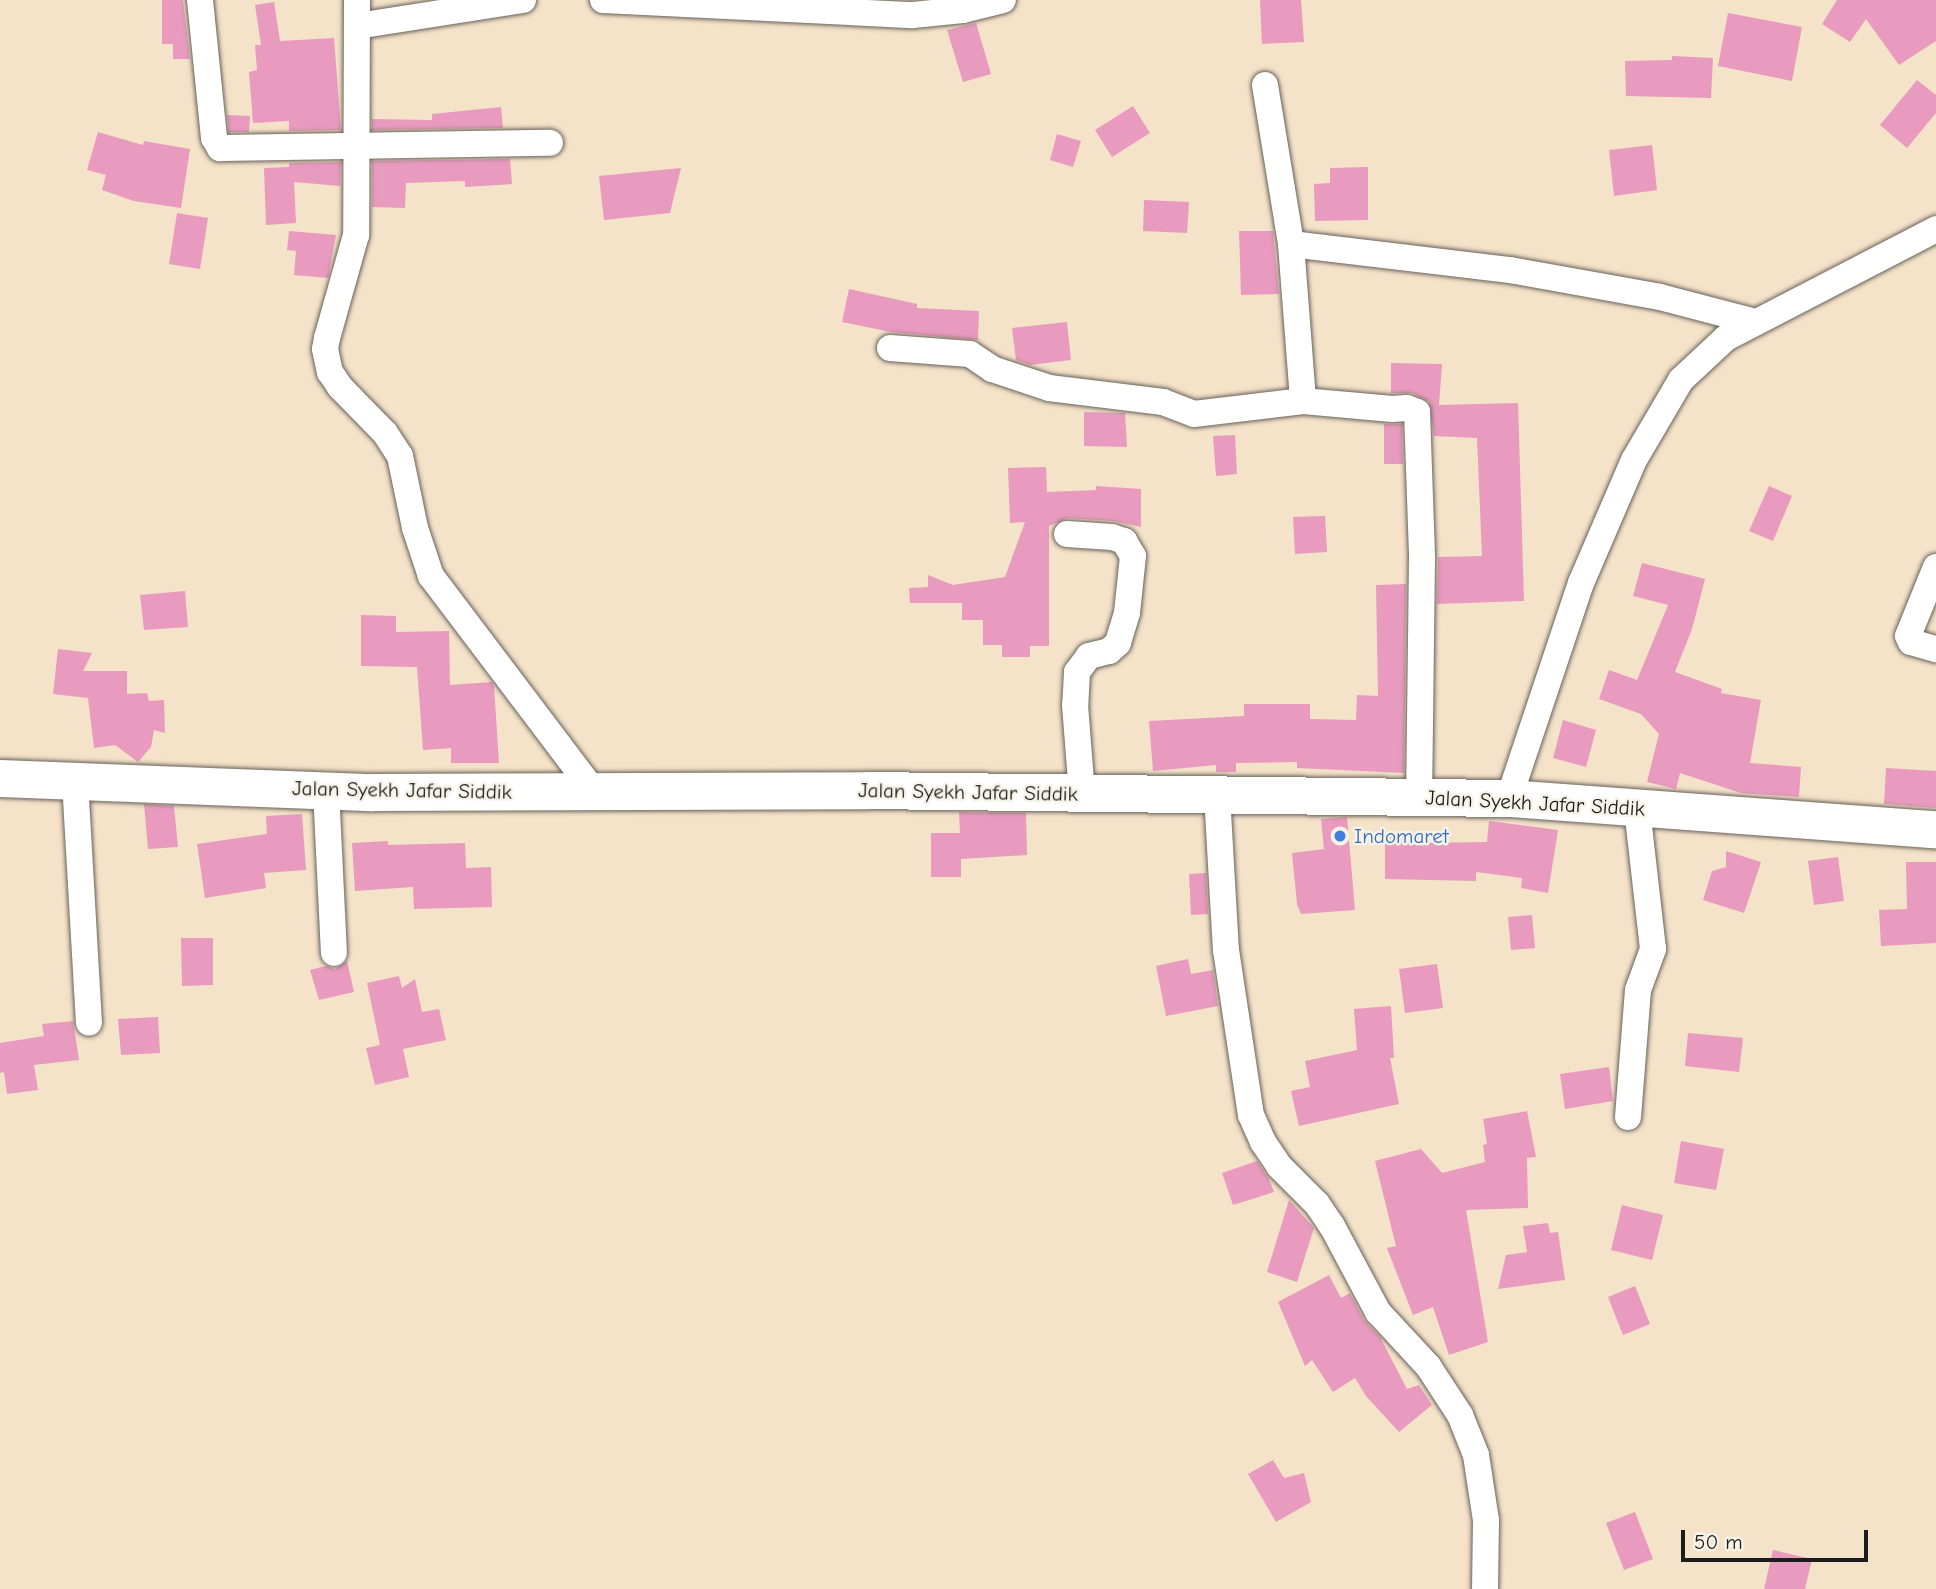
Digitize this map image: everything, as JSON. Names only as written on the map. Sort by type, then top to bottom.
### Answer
[{"type":"main road","name":"Jalan Syekh Jafar Siddik","points":[[0,778],[326,790],[595,793],[868,790],[1509,798],[1936,829]]},
{"type":"street","points":[[200,0],[215,144],[229,150],[550,142]]},
{"type":"street","points":[[523,0],[357,13],[356,235],[325,349],[330,372],[340,387],[385,433],[400,456],[415,528],[431,576],[595,793]]},
{"type":"street","points":[[603,0],[913,15],[962,10],[1003,0]]},
{"type":"street","points":[[1265,85],[1291,244],[1303,401]]},
{"type":"street","points":[[1509,798],[1581,583],[1634,460],[1681,380],[1726,338],[1936,229]]},
{"type":"street","points":[[1291,244],[1510,270],[1660,297],[1755,322]]},
{"type":"street","points":[[890,348],[970,354],[992,369],[1049,388],[1163,402],[1194,414],[1303,401],[1392,410],[1407,408],[1417,412],[1422,558],[1419,797]]},
{"type":"street","points":[[1068,534],[1112,537],[1124,541],[1133,556],[1128,602],[1118,643],[1109,651],[1089,656],[1077,672],[1075,705],[1082,793]]},
{"type":"street","points":[[1936,567],[1908,636],[1911,642],[1936,649]]},
{"type":"street","points":[[75,780],[89,1023]]},
{"type":"street","points":[[326,790],[334,954]]},
{"type":"street","points":[[1217,795],[1226,950],[1251,1115],[1263,1142],[1279,1166],[1317,1204],[1332,1226],[1378,1312],[1428,1366],[1460,1415],[1476,1455],[1486,1520],[1485,1589]]},
{"type":"street","points":[[1628,1117],[1638,990],[1653,949],[1637,808]]},
{"type":"building","points":[[162,0],[183,0],[190,59],[173,59],[173,44],[162,44]]},
{"type":"building","points":[[1260,0],[1301,0],[1304,42],[1262,44]]},
{"type":"building","points":[[1837,0],[1936,0],[1936,41],[1899,65],[1866,19],[1850,42],[1822,24]]},
{"type":"building","points":[[274,2],[280,41],[334,38],[341,130],[289,131],[289,121],[253,123],[249,72],[257,70],[255,45],[261,45],[255,5]]},
{"type":"building","points":[[1728,13],[1802,27],[1792,81],[1718,66]]},
{"type":"building","points":[[976,23],[991,74],[963,82],[947,30]]},
{"type":"building","points":[[1672,56],[1713,58],[1711,98],[1626,96],[1625,61],[1672,60]]},
{"type":"building","points":[[1917,80],[1936,95],[1936,113],[1907,148],[1880,125]]},
{"type":"building","points":[[1133,106],[1150,133],[1112,157],[1095,130]]},
{"type":"building","points":[[501,107],[503,128],[372,130],[372,119],[432,120],[432,114]]},
{"type":"building","points":[[227,115],[250,116],[249,132],[229,132]]},
{"type":"building","points":[[98,132],[143,145],[144,141],[190,149],[181,208],[134,201],[102,190],[106,175],[87,170]]},
{"type":"building","points":[[1057,134],[1081,141],[1073,167],[1050,160]]},
{"type":"building","points":[[1652,145],[1657,190],[1614,196],[1609,150]]},
{"type":"building","points":[[510,159],[512,184],[465,187],[465,181],[406,183],[405,208],[372,207],[372,161]]},
{"type":"building","points":[[341,162],[340,186],[294,182],[296,223],[266,225],[264,168],[289,167],[289,163]]},
{"type":"building","points":[[1368,167],[1368,220],[1315,221],[1314,184],[1330,183],[1330,168]]},
{"type":"building","points":[[681,168],[670,213],[604,220],[599,176]]},
{"type":"building","points":[[1144,200],[1189,202],[1187,233],[1143,231]]},
{"type":"building","points":[[177,213],[208,218],[200,269],[169,264]]},
{"type":"building","points":[[289,231],[336,235],[328,278],[294,275],[296,251],[287,250]]},
{"type":"building","points":[[1239,231],[1273,231],[1279,294],[1241,295]]},
{"type":"building","points":[[849,289],[917,304],[917,308],[979,311],[978,340],[891,332],[842,322]]},
{"type":"building","points":[[1067,322],[1071,360],[1030,365],[1016,360],[1012,328]]},
{"type":"building","points":[[1391,363],[1442,364],[1439,405],[1518,403],[1524,601],[1437,604],[1438,557],[1482,556],[1477,438],[1434,436],[1429,402],[1412,393],[1391,393]]},
{"type":"building","points":[[1084,412],[1125,413],[1127,447],[1084,446]]},
{"type":"building","points":[[1384,424],[1402,424],[1403,464],[1384,464]]},
{"type":"building","points":[[1235,435],[1237,474],[1216,476],[1213,436]]},
{"type":"building","points":[[1046,467],[1047,492],[1096,490],[1096,486],[1141,489],[1141,527],[1113,521],[1068,518],[1049,526],[1049,646],[1030,646],[1030,657],[1002,657],[1002,645],[983,645],[983,620],[962,620],[962,603],[910,603],[909,588],[928,587],[928,575],[953,585],[1005,577],[1025,522],[1010,523],[1008,468]]},
{"type":"building","points":[[1769,486],[1792,496],[1773,541],[1749,531]]},
{"type":"building","points":[[1325,516],[1327,552],[1295,554],[1293,517]]},
{"type":"building","points":[[1642,563],[1705,579],[1692,629],[1675,672],[1722,689],[1721,693],[1761,700],[1750,763],[1801,767],[1799,797],[1741,793],[1680,773],[1676,789],[1647,782],[1659,734],[1641,714],[1599,699],[1609,670],[1637,680],[1668,605],[1633,596]]},
{"type":"building","points":[[1406,584],[1404,773],[1297,768],[1297,762],[1236,763],[1236,772],[1216,772],[1216,765],[1153,771],[1149,721],[1244,716],[1244,704],[1310,704],[1310,719],[1356,720],[1357,695],[1378,696],[1376,585]]},
{"type":"building","points":[[185,591],[188,627],[144,630],[140,595]]},
{"type":"building","points":[[361,615],[396,616],[396,632],[449,631],[450,685],[492,682],[494,686],[499,763],[451,763],[451,748],[423,750],[417,667],[361,666]]},
{"type":"building","points":[[58,649],[92,653],[83,671],[127,671],[127,694],[147,693],[149,701],[164,700],[165,733],[154,730],[151,747],[138,762],[115,745],[94,748],[88,698],[53,694]]},
{"type":"building","points":[[1563,720],[1596,730],[1586,767],[1553,758]]},
{"type":"building","points":[[1886,768],[1936,771],[1936,808],[1884,804]]},
{"type":"building","points":[[144,804],[174,806],[178,847],[148,849]]},
{"type":"building","points":[[959,812],[1026,813],[1027,855],[961,859],[961,877],[931,877],[931,833],[960,833]]},
{"type":"building","points":[[302,814],[306,870],[264,873],[266,888],[205,898],[197,844],[267,834],[266,816]]},
{"type":"building","points":[[1347,817],[1355,910],[1301,914],[1297,904],[1292,853],[1324,849],[1321,819]]},
{"type":"building","points":[[1489,821],[1558,830],[1548,893],[1521,888],[1522,878],[1476,872],[1476,881],[1385,879],[1385,833],[1419,833],[1419,843],[1487,842]]},
{"type":"building","points":[[388,841],[388,845],[465,843],[466,868],[491,867],[492,907],[414,909],[413,887],[355,891],[352,843]]},
{"type":"building","points":[[1726,851],[1761,862],[1744,913],[1703,900],[1712,871],[1726,867]]},
{"type":"building","points":[[1838,857],[1844,901],[1814,905],[1808,861]]},
{"type":"building","points":[[1906,862],[1936,862],[1936,943],[1881,946],[1879,910],[1907,909]]},
{"type":"building","points":[[1206,873],[1208,914],[1191,915],[1189,874]]},
{"type":"building","points":[[1532,915],[1535,948],[1511,950],[1508,917]]},
{"type":"building","points":[[181,938],[213,938],[213,985],[182,986]]},
{"type":"building","points":[[1188,959],[1191,974],[1213,970],[1218,1006],[1166,1016],[1156,966]]},
{"type":"building","points":[[347,961],[354,992],[319,1000],[310,970],[326,966],[335,969]]},
{"type":"building","points":[[1437,964],[1443,1008],[1405,1013],[1399,969]]},
{"type":"building","points":[[399,976],[402,988],[415,979],[422,1012],[439,1009],[446,1040],[403,1049],[409,1077],[375,1085],[366,1048],[380,1045],[367,983]]},
{"type":"building","points":[[1391,1006],[1394,1058],[1390,1058],[1399,1104],[1299,1126],[1291,1091],[1310,1087],[1305,1061],[1357,1050],[1354,1009]]},
{"type":"building","points":[[158,1017],[160,1053],[121,1055],[118,1019]]},
{"type":"building","points":[[73,1021],[79,1060],[34,1065],[38,1090],[7,1094],[4,1072],[0,1073],[0,1043],[44,1036],[42,1024]]},
{"type":"building","points":[[1688,1033],[1743,1038],[1739,1072],[1685,1066]]},
{"type":"building","points":[[1609,1067],[1613,1101],[1565,1109],[1560,1074]]},
{"type":"building","points":[[1527,1111],[1536,1157],[1527,1158],[1528,1208],[1466,1210],[1488,1342],[1449,1355],[1433,1307],[1413,1315],[1387,1248],[1396,1246],[1375,1161],[1421,1149],[1442,1173],[1485,1162],[1483,1145],[1487,1144],[1483,1119]]},
{"type":"building","points":[[1681,1141],[1724,1149],[1716,1190],[1674,1183]]},
{"type":"building","points":[[1257,1161],[1274,1192],[1233,1205],[1222,1173]]},
{"type":"building","points":[[1289,1200],[1314,1228],[1297,1282],[1267,1272]]},
{"type":"building","points":[[1622,1205],[1663,1215],[1652,1260],[1611,1250]]},
{"type":"building","points":[[1548,1223],[1550,1233],[1558,1232],[1565,1280],[1498,1289],[1506,1255],[1527,1252],[1523,1226]]},
{"type":"building","points":[[1329,1275],[1341,1298],[1350,1293],[1364,1320],[1380,1337],[1407,1389],[1419,1385],[1432,1405],[1399,1432],[1366,1396],[1355,1378],[1333,1392],[1312,1360],[1305,1366],[1278,1302]]},
{"type":"building","points":[[1635,1286],[1650,1324],[1623,1335],[1608,1297]]},
{"type":"building","points":[[1273,1460],[1284,1478],[1304,1473],[1311,1502],[1276,1522],[1248,1474]]},
{"type":"building","points":[[1635,1512],[1653,1559],[1624,1570],[1606,1523]]},
{"type":"building","points":[[1773,1550],[1812,1559],[1805,1589],[1764,1589]]},
{"type":"place","name":"Indomaret","points":[[1340,836]]}]
